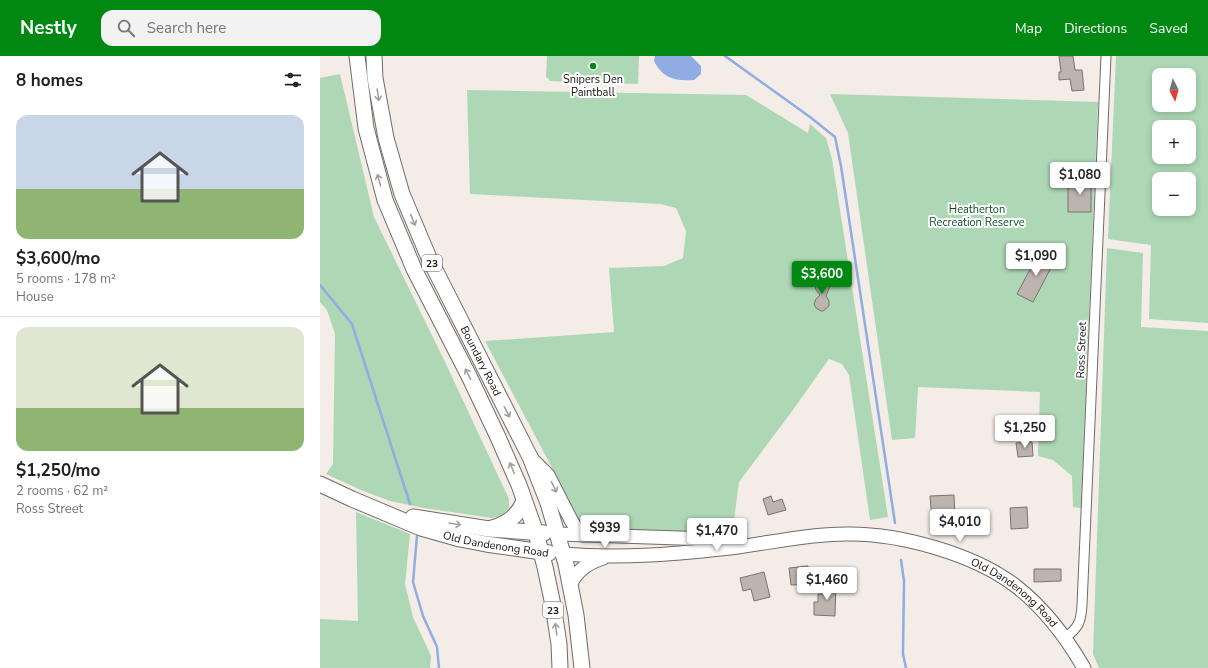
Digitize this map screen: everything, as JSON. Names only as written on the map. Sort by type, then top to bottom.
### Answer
[{"type":"main road","name":"Boundary Road","points":[[357,56],[366,128],[385,200],[414,269],[469,376],[510,463],[536,533],[553,605],[559,644],[560,668]]},
{"type":"main road","name":"Boundary Road","points":[[374,56],[375,78],[383,124],[402,194],[429,258],[530,457],[548,504],[558,534],[570,584],[577,623],[582,668]]},
{"type":"main road","points":[[530,457],[548,476],[572,522],[584,536]]},
{"type":"main road","name":"Old Dandenong Road","points":[[320,484],[417,526],[460,539],[541,552],[635,556],[708,550],[781,541],[815,535],[848,534],[908,540],[965,558],[992,571],[1016,586],[1035,603],[1065,638],[1084,668]]},
{"type":"main road","points":[[489,529],[501,525],[513,518],[519,512],[524,501]]},
{"type":"main road","name":"Old Dandenong Road","points":[[383,512],[489,529],[536,533],[584,536],[781,541]]},
{"type":"main road","points":[[570,584],[575,576],[585,566],[608,556]]},
{"type":"street","name":"Ross Street","points":[[1065,638],[1077,627],[1081,618],[1082,605],[1106,56]]},
{"type":"green space","name":"Snipers Den Paintball","points":[[547,56],[639,56],[638,84],[550,81],[546,76]]},
{"type":"green space","points":[[1116,56],[1208,56],[1208,323],[1149,319],[1151,245],[1108,239]]},
{"type":"green space","points":[[340,74],[374,217],[446,364],[509,499],[509,508],[501,516],[492,518],[424,508],[390,501],[326,474],[333,464],[335,334],[327,310],[320,302],[320,78]]},
{"type":"green space","points":[[467,90],[746,95],[808,133],[810,124],[826,138],[832,159],[888,517],[870,520],[849,375],[842,364],[829,359],[739,482],[732,535],[590,530],[578,522],[559,481],[485,341],[614,332],[609,268],[664,266],[683,258],[686,231],[676,208],[661,204],[470,194]]},
{"type":"green space","name":"Heatherton Recreation Reserve","points":[[830,94],[1098,102],[1081,508],[1073,507],[1072,476],[1053,460],[1038,456],[1040,392],[918,387],[915,438],[892,440],[848,133]]},
{"type":"green space","points":[[1107,248],[1143,253],[1141,327],[1208,331],[1208,668],[1099,668],[1093,654]]},
{"type":"green space","points":[[356,512],[410,534],[405,584],[413,617],[431,656],[430,668],[320,668],[320,619],[358,621]]},
{"type":"water","points":[[655,56],[691,56],[701,66],[701,74],[694,80],[671,78],[662,72],[658,67],[654,61]]},
{"type":"building","points":[[1059,56],[1073,56],[1075,70],[1082,70],[1084,90],[1072,91],[1070,79],[1059,80],[1059,72],[1061,72]]},
{"type":"building","points":[[1068,181],[1091,181],[1091,212],[1068,212]]},
{"type":"building","points":[[1039,252],[1055,260],[1033,302],[1017,294]]},
{"type":"building","points":[[819,279],[827,280],[830,284],[826,296],[829,301],[829,306],[823,311],[816,308],[814,304],[820,295],[816,290],[815,285]]},
{"type":"building","points":[[1032,442],[1033,456],[1018,457],[1016,443]]},
{"type":"building","points":[[954,495],[955,518],[932,520],[930,496]]},
{"type":"building","points":[[771,496],[773,502],[782,499],[786,510],[768,515],[763,499]]},
{"type":"building","points":[[1027,507],[1028,528],[1011,529],[1010,508]]},
{"type":"building","points":[[967,515],[982,516],[980,532],[966,531]]},
{"type":"building","points":[[808,566],[810,584],[791,585],[789,568]]},
{"type":"building","points":[[1034,569],[1061,569],[1061,581],[1034,582]]},
{"type":"building","points":[[764,572],[770,597],[754,601],[751,589],[743,591],[740,578]]},
{"type":"building","points":[[826,580],[836,580],[835,616],[814,615],[814,602],[818,602],[818,594],[826,594]]},
{"type":"waterway","points":[[725,56],[810,117],[835,137],[841,166],[895,523]]},
{"type":"waterway","points":[[320,285],[352,324],[410,504]]},
{"type":"waterway","points":[[417,536],[413,582],[423,616],[437,647],[439,668]]},
{"type":"waterway","points":[[901,560],[904,581],[903,654],[906,668]]},
{"type":"place","name":"Snipers Den Paintball","points":[[593,66]]}]
